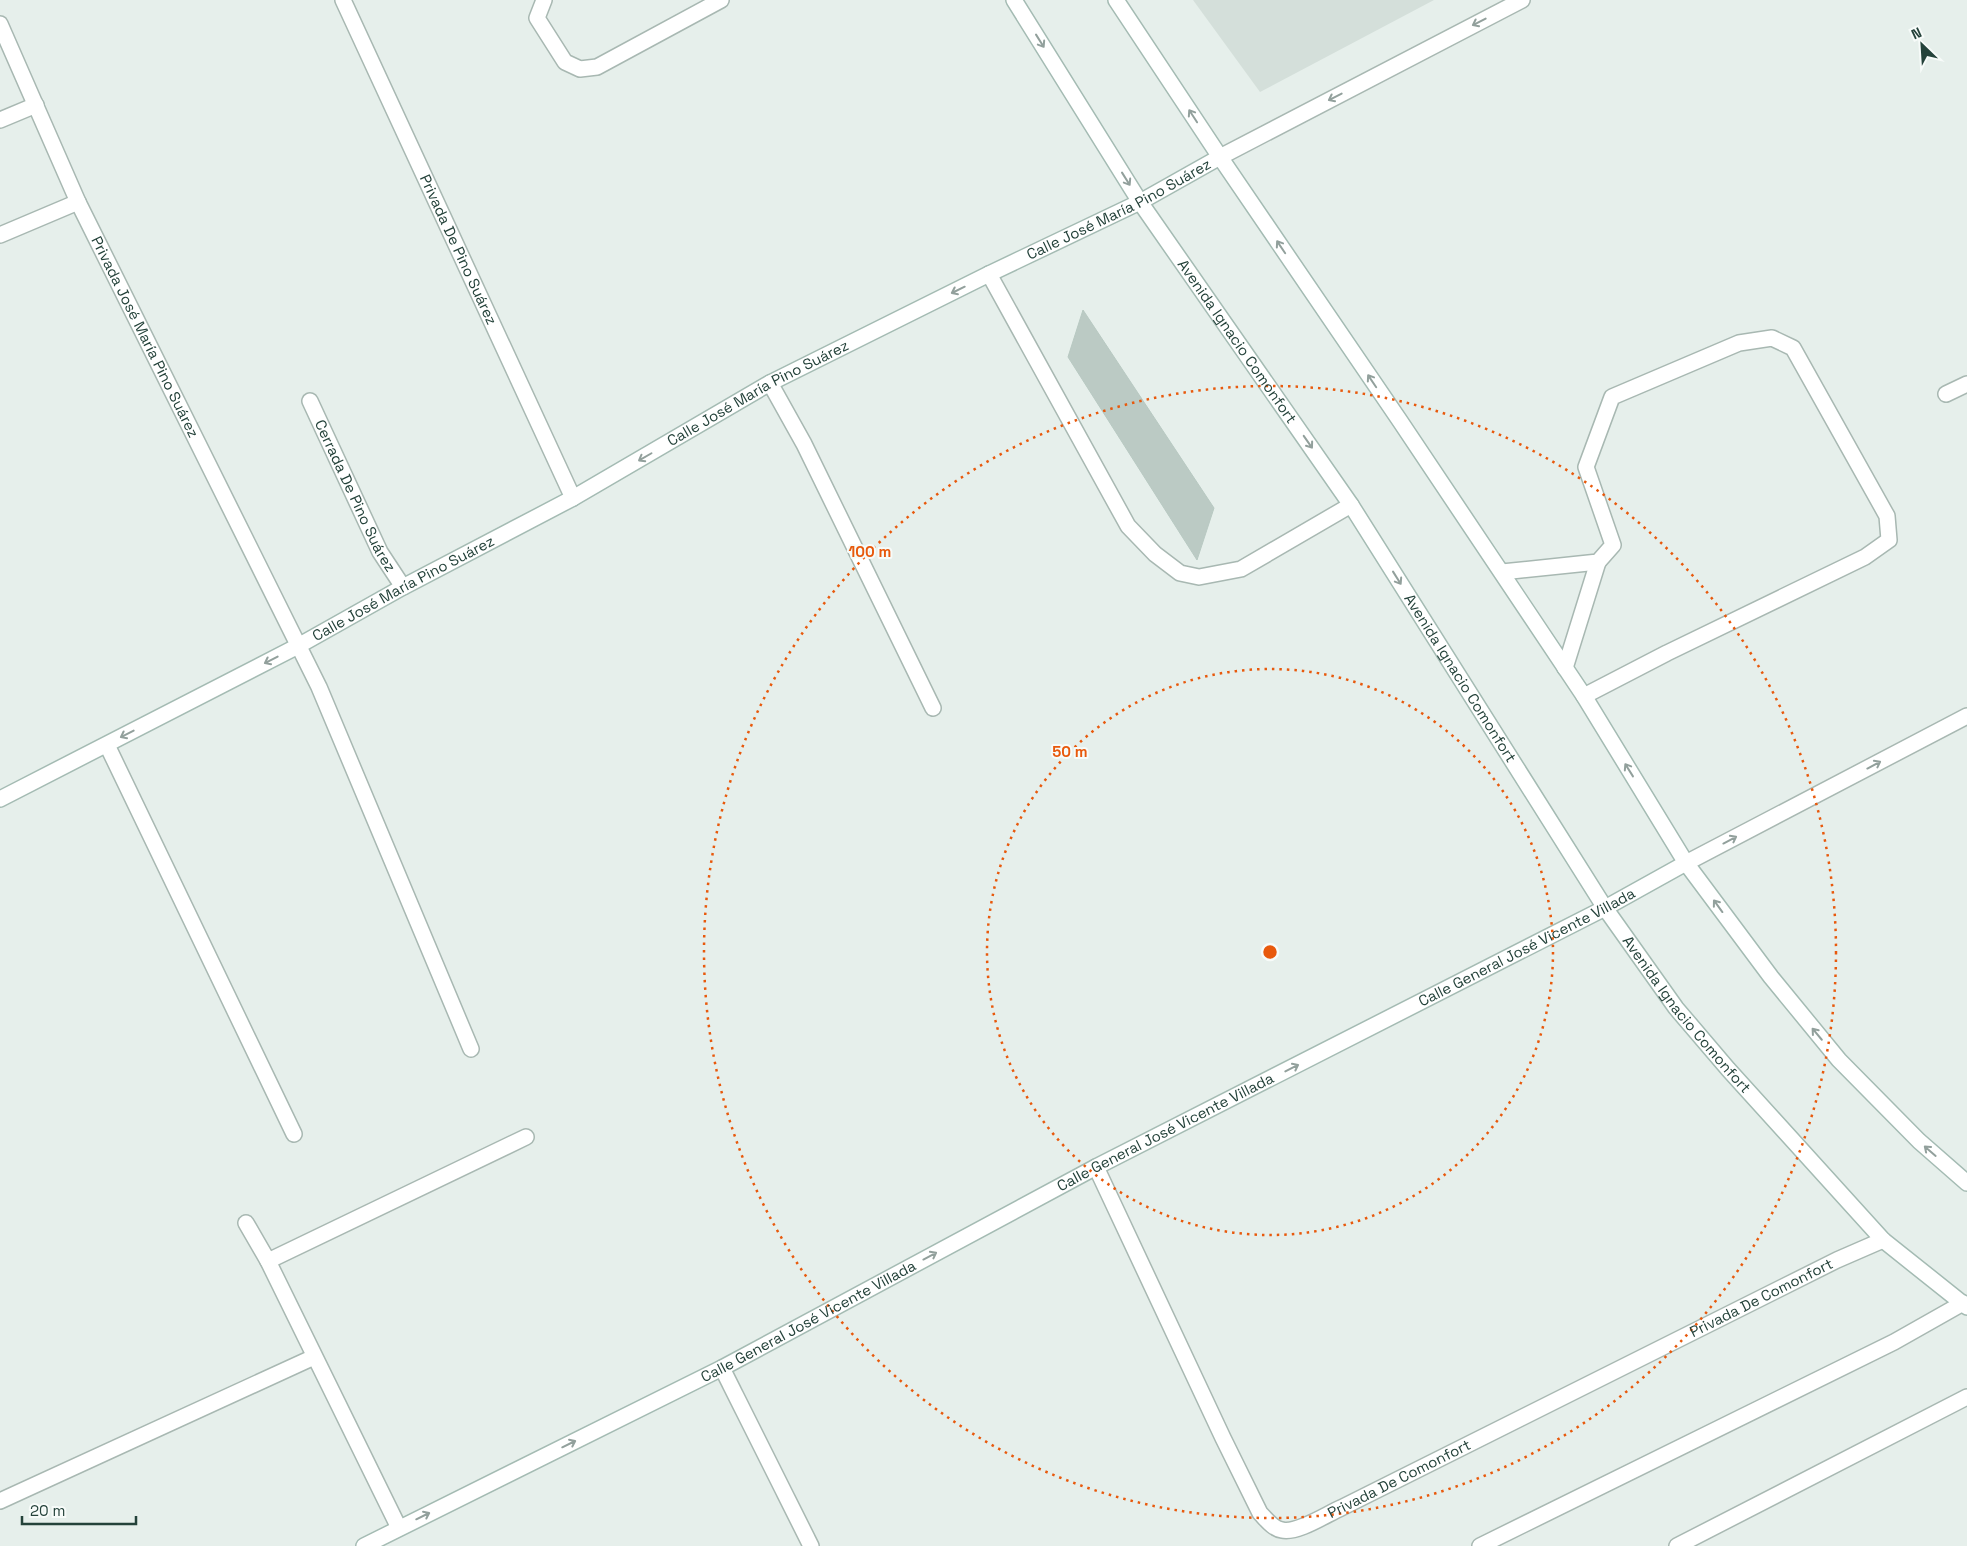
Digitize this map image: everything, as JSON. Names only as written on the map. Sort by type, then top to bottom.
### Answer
[{"type":"main road","name":"Privada De Pino Suárez","points":[[343,0],[573,498]]},
{"type":"main road","points":[[544,0],[537,18],[565,62],[580,69],[596,67],[721,0]]},
{"type":"main road","name":"Avenida Ignacio Comonfort","points":[[1014,0],[1140,202],[1352,505],[1605,908],[1676,1008],[1728,1069],[1883,1240],[1965,1305]]},
{"type":"main road","points":[[1116,0],[1584,696],[1686,863],[1771,978],[1839,1060],[1919,1141],[1967,1183]]},
{"type":"main road","name":"Calle José María Pino Suárez","points":[[0,799],[298,646],[573,498],[770,383],[989,274],[1140,202],[1220,157],[1522,0]]},
{"type":"main road","name":"Privada José María Pino Suárez","points":[[1,28],[78,202],[319,687],[471,1049]]},
{"type":"main road","points":[[0,120],[36,105]]},
{"type":"main road","points":[[0,235],[78,202]]},
{"type":"main road","points":[[989,274],[1128,526],[1155,554],[1180,574],[1199,577],[1241,569],[1352,505]]},
{"type":"main road","points":[[1565,668],[1598,562],[1613,545],[1586,466],[1612,397],[1739,343],[1772,338],[1793,348],[1887,516],[1889,540],[1865,557],[1667,653],[1584,696]]},
{"type":"main road","points":[[770,383],[804,444],[933,708]]},
{"type":"main road","points":[[1946,394],[1967,384]]},
{"type":"main road","name":"Cerrada De Pino Suárez","points":[[310,401],[380,552],[403,588]]},
{"type":"main road","points":[[1502,572],[1598,562]]},
{"type":"main road","name":"Calle General José Vicente Villada","points":[[364,1546],[722,1368],[1096,1167],[1605,908],[1686,863],[1967,716]]},
{"type":"main road","points":[[107,745],[294,1134]]},
{"type":"main road","points":[[268,1261],[526,1137]]},
{"type":"main road","name":"Privada De Comonfort","points":[[1096,1167],[1260,1513],[1269,1523],[1282,1530],[1299,1528],[1316,1520],[1837,1260],[1883,1240]]},
{"type":"main road","points":[[246,1223],[268,1261],[399,1528]]},
{"type":"main road","points":[[1480,1546],[1894,1342],[1965,1305]]},
{"type":"main road","points":[[0,1501],[314,1357]]},
{"type":"main road","points":[[722,1368],[811,1546]]},
{"type":"main road","points":[[1677,1546],[1967,1397]]},
{"type":"shaded area","points":[[1193,0],[1434,0],[1260,92]]},
{"type":"building","points":[[1083,310],[1214,508],[1197,560],[1068,357]]}]
